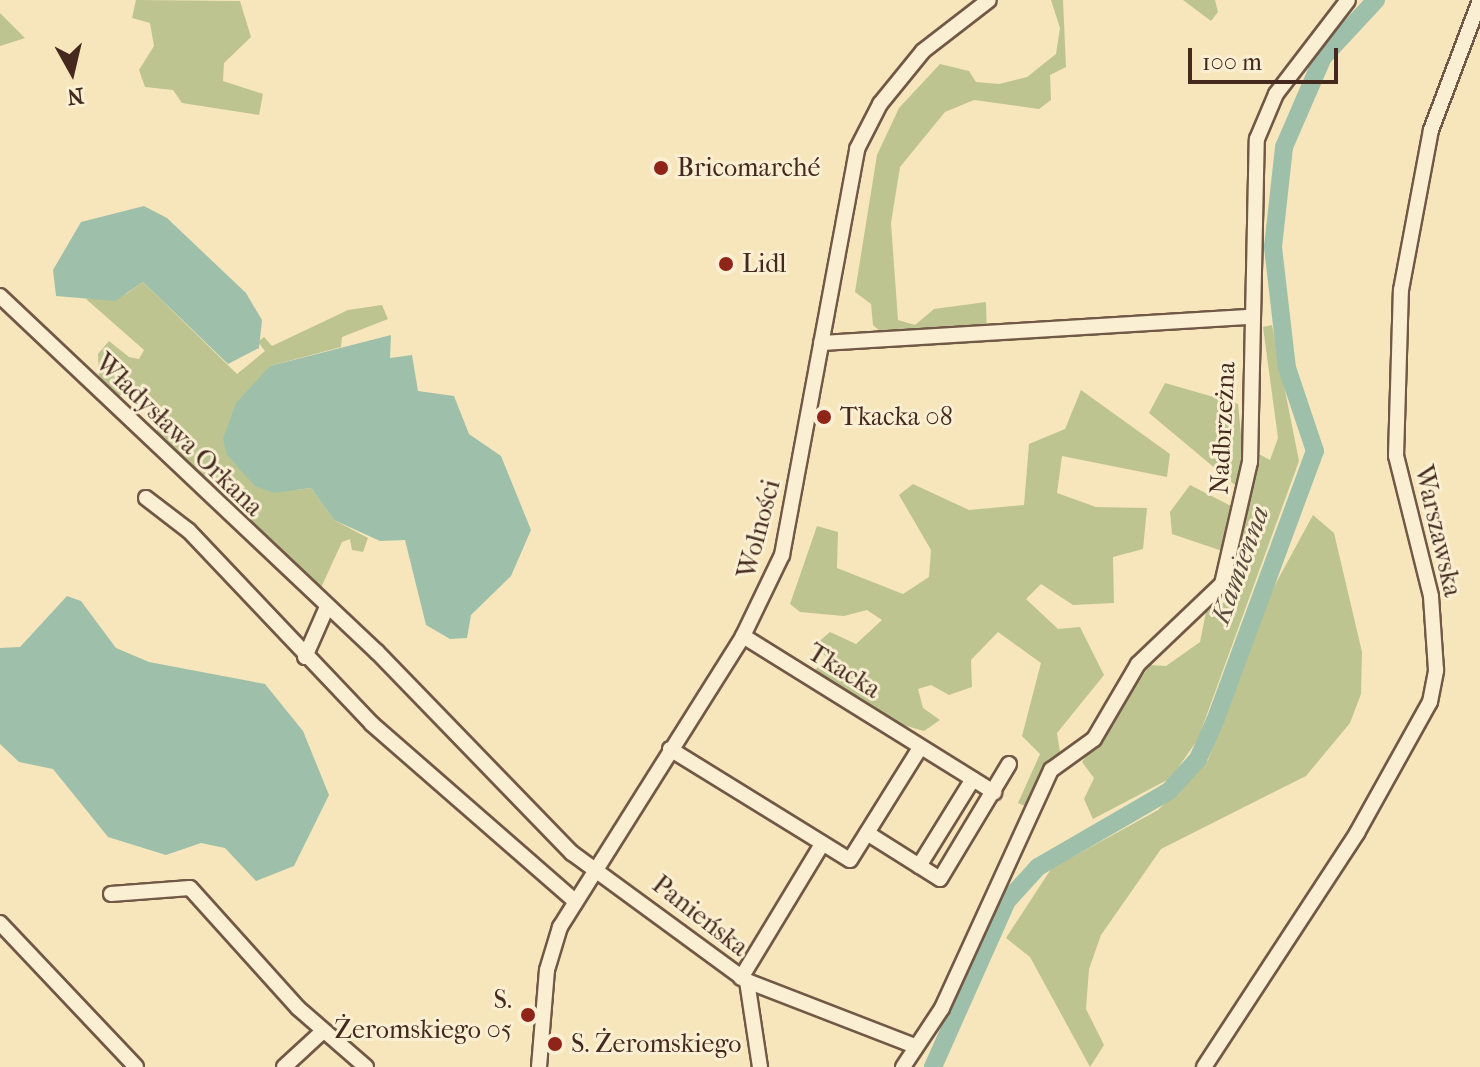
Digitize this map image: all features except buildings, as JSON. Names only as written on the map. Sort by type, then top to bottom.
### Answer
[{"type":"street","name":"Wolności","points":[[539,1067],[547,970],[574,900],[743,636],[790,530],[857,149],[880,104],[923,51],[989,0]]},
{"type":"street","name":"Nadbrzeżna","points":[[903,1067],[942,1008],[1051,770],[1094,739],[1138,664],[1222,584],[1250,462],[1252,317],[1261,126],[1312,40],[1348,0]]},
{"type":"street","name":"Warszawska","points":[[1204,1067],[1357,833],[1430,702],[1437,655],[1431,596],[1396,456],[1401,290],[1431,130],[1480,0]]},
{"type":"street","name":"Władysława Orkana","points":[[0,296],[444,720],[510,796],[592,868]]},
{"type":"street","points":[[821,343],[1252,317]]},
{"type":"street","points":[[146,498],[189,531],[305,657],[448,795],[574,900]]},
{"type":"street","points":[[305,657],[327,607]]},
{"type":"street","name":"Tkacka","points":[[743,636],[994,792]]},
{"type":"street","points":[[670,749],[850,860],[920,748]]},
{"type":"street","points":[[867,833],[940,879],[1009,764]]},
{"type":"street","points":[[919,866],[973,779]]},
{"type":"street","points":[[822,844],[744,980],[915,1046]]},
{"type":"street","name":"Panieńska","points":[[592,868],[744,980],[760,1067]]},
{"type":"street","points":[[111,894],[190,888],[323,1031],[366,1067]]},
{"type":"street","points":[[0,923],[136,1067]]},
{"type":"street","points":[[284,1067],[323,1031]]},
{"type":"shaded area","points":[[136,0],[240,1],[251,37],[224,63],[223,81],[263,94],[259,115],[182,103],[173,90],[145,87],[139,70],[154,46],[150,23],[132,18]]},
{"type":"shaded area","points":[[1051,0],[1063,0],[1066,67],[1050,75],[1051,100],[1039,109],[974,100],[945,112],[900,167],[891,223],[898,320],[915,325],[934,309],[986,302],[987,337],[1155,332],[899,348],[873,325],[871,304],[855,292],[877,155],[899,108],[940,64],[969,71],[976,82],[999,84],[1027,77],[1056,54],[1060,28]]},
{"type":"shaded area","points":[[1183,0],[1215,0],[1218,12],[1211,21]]},
{"type":"shaded area","points":[[0,13],[25,38],[0,46]]},
{"type":"shaded area","points":[[144,206],[167,218],[246,293],[262,320],[259,348],[228,364],[143,282],[115,301],[56,296],[53,270],[81,222]]},
{"type":"shaded area","points":[[143,282],[237,374],[265,351],[258,342],[264,337],[272,346],[348,310],[382,305],[388,319],[342,337],[341,347],[270,366],[297,490],[311,488],[334,520],[368,538],[363,552],[352,550],[350,539],[342,542],[319,592],[251,528],[252,502],[235,509],[228,503],[245,487],[238,480],[217,493],[155,434],[161,422],[140,405],[138,388],[118,396],[99,379],[98,354],[109,341],[129,357],[139,359],[144,350],[86,299],[126,294]]},
{"type":"shaded area","points":[[1272,325],[1299,461],[1198,739],[1171,778],[1093,819],[1084,799],[1094,778],[1082,762],[1150,665],[1166,666],[1200,642],[1206,612],[1240,594],[1250,572],[1240,557],[1172,534],[1170,512],[1190,485],[1233,507],[1241,490],[1149,413],[1165,383],[1238,404],[1242,445],[1270,460],[1278,438],[1263,327]]},
{"type":"shaded area","points":[[391,335],[390,358],[412,355],[418,391],[454,396],[469,434],[501,456],[531,530],[511,576],[471,615],[467,638],[450,639],[426,625],[405,540],[380,541],[334,520],[311,488],[274,493],[255,486],[227,455],[223,439],[236,403],[270,366]]},
{"type":"shaded area","points":[[1081,390],[1170,454],[1167,477],[1062,456],[1057,493],[1096,507],[1147,508],[1143,549],[1113,557],[1114,603],[1073,605],[1041,584],[1026,599],[1058,629],[1080,627],[1104,675],[1057,733],[1060,752],[1027,807],[1018,803],[1040,754],[1022,736],[1041,663],[998,632],[971,660],[972,687],[949,695],[931,685],[918,689],[923,708],[940,720],[924,731],[889,721],[813,672],[827,658],[815,645],[830,632],[856,644],[882,620],[867,610],[844,616],[800,612],[790,604],[817,526],[838,532],[837,568],[903,594],[929,577],[931,550],[899,495],[913,484],[969,510],[1024,505],[1029,444],[1065,429]]},
{"type":"shaded area","points":[[1313,515],[1334,533],[1362,652],[1361,694],[1350,723],[1306,776],[1161,849],[1101,935],[1089,969],[1086,1009],[1104,1045],[1090,1067],[1030,957],[1006,938],[1051,869],[1158,810],[1208,760],[1270,594]]},
{"type":"shaded area","points":[[67,596],[81,601],[116,648],[149,662],[265,684],[303,731],[329,795],[294,866],[256,881],[225,848],[201,843],[166,855],[108,837],[53,769],[19,762],[0,744],[0,648],[20,647]]},
{"type":"waterway","name":"Kamienna","points":[[933,1067],[1007,901],[1038,867],[1169,791],[1198,759],[1215,721],[1315,451],[1287,368],[1273,247],[1284,147],[1323,57],[1376,0]]},
{"type":"place","name":"Bricomarché","points":[[661,168]]},
{"type":"place","name":"Lidl","points":[[726,264]]},
{"type":"place","name":"Tkacka 08","points":[[824,417]]},
{"type":"place","name":"S. Żeromskiego 05","points":[[528,1015]]},
{"type":"place","name":"S. Żeromskiego","points":[[555,1044]]}]
